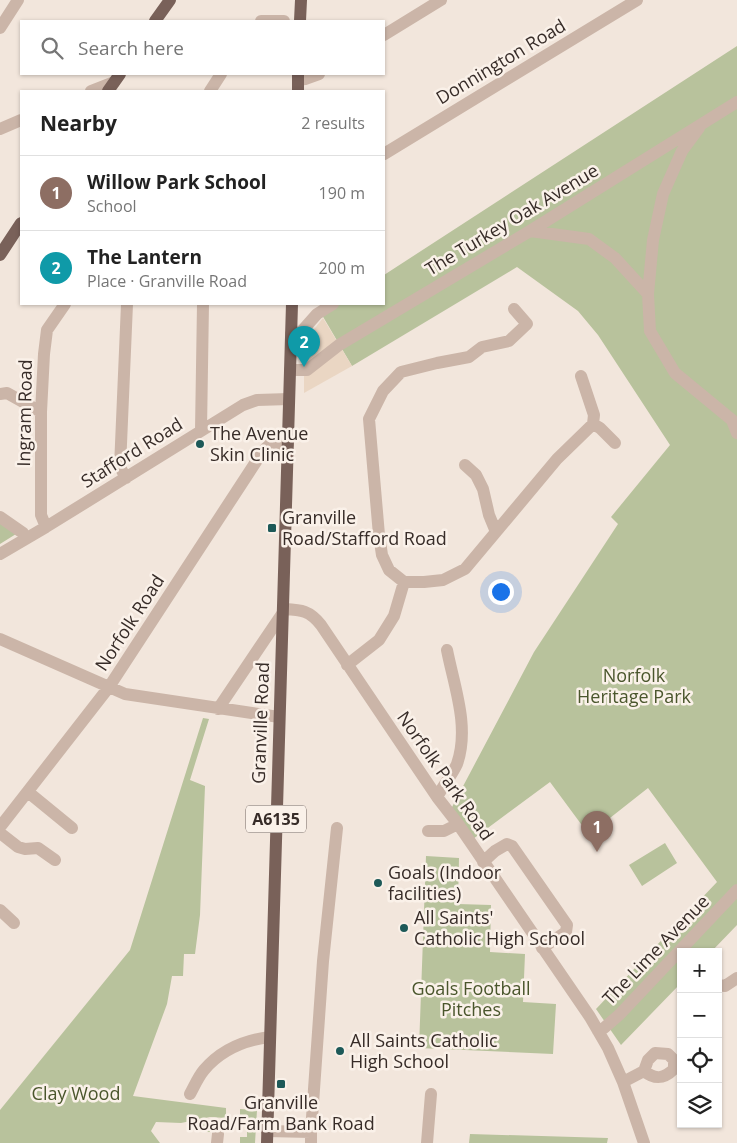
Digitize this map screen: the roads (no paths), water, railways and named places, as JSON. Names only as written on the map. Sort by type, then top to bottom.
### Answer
[{"type":"main road","points":[[156,20],[170,0]]},
{"type":"main road","points":[[300,20],[301,0]]},
{"type":"main road","points":[[0,255],[20,225]]},
{"type":"main road","name":"Granville Road","points":[[267,1137],[292,305]]},
{"type":"street","points":[[0,28],[18,0]]},
{"type":"street","points":[[385,34],[441,0]]},
{"type":"street","name":"Donnington Road","points":[[385,153],[637,0]]},
{"type":"street","points":[[211,90],[220,75]]},
{"type":"street","points":[[298,82],[316,75]]},
{"type":"street","points":[[94,90],[114,82]]},
{"type":"street","name":"The Turkey Oak Avenue","points":[[290,370],[307,370],[339,345],[530,231],[702,122],[737,102]]},
{"type":"street","points":[[0,128],[20,120]]},
{"type":"street","points":[[702,122],[682,152],[663,194],[653,240],[648,294],[650,331],[676,373],[732,420],[737,433]]},
{"type":"street","points":[[530,231],[590,239],[615,258],[648,294]]},
{"type":"street","name":"Ingram Road","points":[[46,527],[41,514],[41,412],[44,354],[47,330],[64,305]]},
{"type":"street","points":[[126,478],[120,467],[128,305]]},
{"type":"street","points":[[201,430],[203,305]]},
{"type":"street","points":[[291,334],[301,332],[317,314],[331,305]]},
{"type":"street","points":[[514,309],[527,324],[509,342],[482,347],[462,360],[437,363],[401,372],[383,391],[369,419],[382,555],[390,570],[404,582],[424,582],[443,580],[465,569],[557,460],[593,424],[594,415],[581,376]]},
{"type":"street","points":[[0,394],[7,393],[41,412]]},
{"type":"street","name":"Stafford Road","points":[[0,554],[201,430],[251,402],[263,399],[288,399]]},
{"type":"street","points":[[593,424],[600,428],[615,443]]},
{"type":"street","name":"Norfolk Road","points":[[0,828],[109,687],[263,451],[270,446],[288,444]]},
{"type":"street","points":[[465,465],[476,475],[483,489],[489,515],[496,532]]},
{"type":"street","points":[[0,518],[23,533],[26,538]]},
{"type":"street","points":[[347,665],[379,640],[394,616],[404,582]]},
{"type":"street","name":"Norfolk Park Road","points":[[282,612],[305,611],[315,618],[437,797],[458,824],[608,1048],[623,1082],[644,1143]]},
{"type":"street","points":[[218,709],[282,612]]},
{"type":"street","points":[[0,639],[125,694],[279,717]]},
{"type":"street","points":[[437,797],[456,765],[462,744],[462,725],[447,650]]},
{"type":"street","points":[[28,792],[72,828]]},
{"type":"street","points":[[428,831],[444,831],[458,824]]},
{"type":"street","points":[[267,1137],[311,1138],[323,960],[337,828]]},
{"type":"street","points":[[0,833],[18,847],[25,849],[38,848],[55,860]]},
{"type":"street","points":[[483,862],[495,851],[507,844],[512,846],[567,925],[566,932],[542,948]]},
{"type":"street","name":"The Lime Avenue","points":[[598,1031],[619,1016],[737,890]]},
{"type":"street","points":[[0,910],[14,923]]},
{"type":"street","points":[[722,987],[727,986],[737,978]]},
{"type":"street","points":[[190,1094],[204,1070],[227,1050],[248,1041],[270,1037]]},
{"type":"street","points":[[623,1082],[644,1071]]},
{"type":"street","points":[[427,1143],[431,1094]]},
{"type":"place","name":"The Lantern","points":[[304,367]]},
{"type":"place","name":"The Avenue Skin Clinic","points":[[200,444]]},
{"type":"place","name":"Granville Road/Stafford Road","points":[[272,528]]},
{"type":"place","name":"Willow Park School","points":[[597,852]]},
{"type":"place","name":"Goals (Indoor facilities)","points":[[378,883]]},
{"type":"place","name":"All Saints' Catholic High School","points":[[404,928]]},
{"type":"place","name":"All Saints Catholic High School","points":[[340,1051]]},
{"type":"place","name":"Granville Road/Farm Bank Road","points":[[281,1084]]},
{"type":"park label","name":"Norfolk Heritage Park","points":[[634,686]]},
{"type":"park label","name":"Goals Football Pitches","points":[[471,1000]]},
{"type":"park label","name":"Clay Wood","points":[[76,1094]]}]
